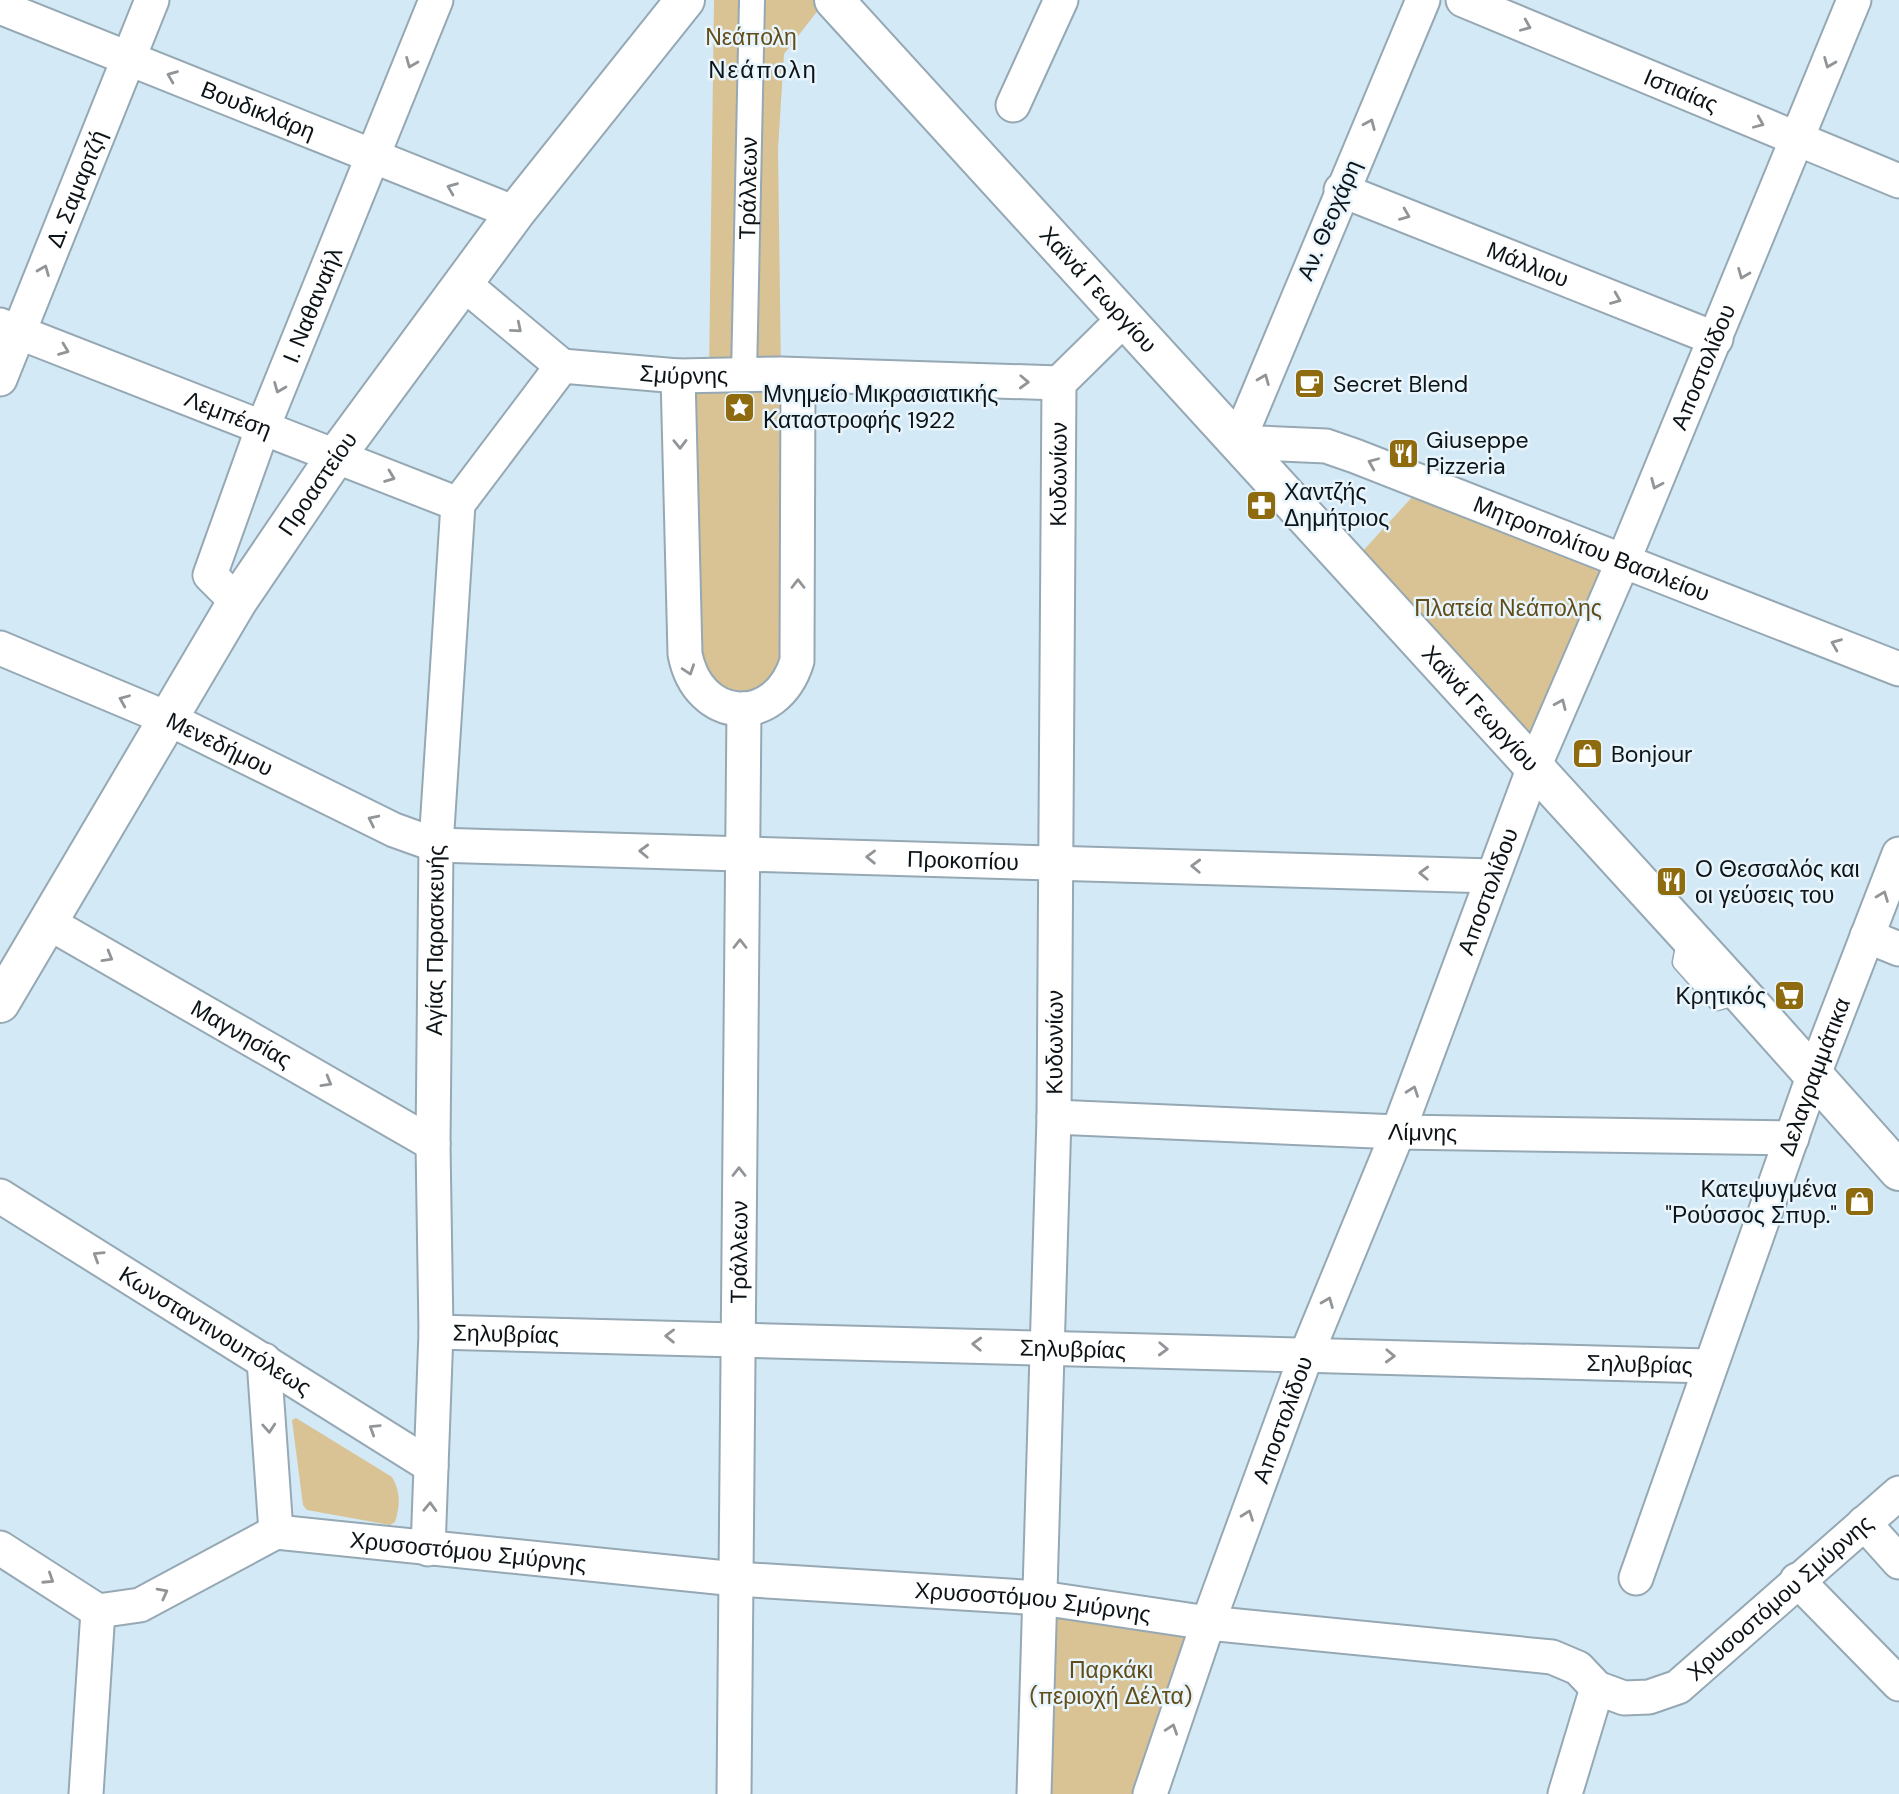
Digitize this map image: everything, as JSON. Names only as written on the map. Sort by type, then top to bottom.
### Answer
[{"type":"main road","name":"Προαστείου","points":[[0,1003],[237,602],[336,456],[515,213],[685,0]]},
{"type":"main road","name":"Χαϊνά Γεωργίου","points":[[834,0],[1814,1074],[1899,1171]]},
{"type":"street","name":"Δ. Σαμαρτζή","points":[[0,379],[9,329],[152,0]]},
{"type":"street","name":"Ι. Ναθαναήλ","points":[[237,602],[210,575],[262,428],[436,0]]},
{"type":"street","name":"Τράλλεων","points":[[744,375],[752,0]]},
{"type":"street","points":[[1013,105],[1061,0]]},
{"type":"street","name":"Αν. Θεοχάρη","points":[[1238,442],[1341,190],[1423,0]]},
{"type":"street","name":"Ιστιαίας","points":[[1464,0],[1899,181]]},
{"type":"street","name":"Αποστολίδου","points":[[1150,1794],[1208,1623],[1307,1353],[1398,1132],[1534,767],[1716,339],[1854,0]]},
{"type":"street","name":"Βουδικλάρη","points":[[0,7],[515,213]]},
{"type":"street","name":"Μάλλιου","points":[[1341,190],[1716,339]]},
{"type":"street","points":[[458,504],[562,366],[464,284]]},
{"type":"street","points":[[1059,383],[1125,318]]},
{"type":"street","name":"Λεμπέση","points":[[9,329],[458,504]]},
{"type":"street","name":"Σμύρνης","points":[[562,366],[678,376],[798,375],[1059,383]]},
{"type":"street","points":[[678,376],[685,654],[688,671],[696,687],[710,700],[726,707],[744,709],[763,705],[781,694],[791,680],[797,661],[798,375]]},
{"type":"street","name":"Κυδωνίων","points":[[1034,1794],[1054,1117],[1059,383]]},
{"type":"street","name":"Μητροπολίτου Βασιλείου","points":[[1238,442],[1326,446],[1624,559],[1899,669]]},
{"type":"street","name":"Αγίας Παρασκευής","points":[[428,1549],[436,1332],[433,1144],[436,845],[458,504]]},
{"type":"street","name":"Μενεδήμου","points":[[0,648],[169,719],[394,830],[436,845]]},
{"type":"street","name":"Τράλλεων","points":[[734,1794],[740,853],[744,709]]},
{"type":"street","name":"Προκοπίου","points":[[436,845],[1056,861],[1492,876]]},
{"type":"street","name":"Δελαγραμμάτικα","points":[[1636,1578],[1708,1366],[1814,1074],[1899,854]]},
{"type":"street","name":"Μαγνησίας","points":[[49,923],[433,1144]]},
{"type":"street","points":[[1867,936],[1899,948]]},
{"type":"street","name":"Λίμνης","points":[[1054,1117],[1398,1132],[1792,1138]]},
{"type":"street","name":"Κωνσταντινουπόλεως","points":[[0,1196],[431,1466]]},
{"type":"street","name":"Σηλυβρίας","points":[[436,1332],[1046,1346],[1708,1366]]},
{"type":"street","points":[[0,1548],[98,1611],[140,1605],[276,1532],[264,1360]]},
{"type":"street","name":"Χρυσοστόμου Σμύρνης","points":[[276,1532],[736,1579],[1041,1598],[1208,1623],[1552,1657],[1577,1668],[1597,1688],[1625,1698],[1650,1697],[1678,1687],[1899,1493]]},
{"type":"street","points":[[1864,1523],[1899,1562]]},
{"type":"street","points":[[1797,1580],[1899,1684]]},
{"type":"street","points":[[86,1794],[98,1611]]},
{"type":"street","points":[[1565,1794],[1597,1688]]},
{"type":"lane","points":[[1686,942],[1682,962],[1717,1001],[1731,997]]},
{"type":"green space","points":[[714,0],[826,0],[784,54],[778,149],[781,374],[797,661],[763,705],[696,687],[678,376],[709,374]]},
{"type":"green space","name":"Πλατεία Νεάπολης","points":[[1425,483],[1624,559],[1534,767],[1350,565]]},
{"type":"green space","points":[[296,1418],[392,1477],[399,1499],[395,1522],[390,1525],[307,1510],[303,1505],[292,1420]]},
{"type":"green space","name":"Παρκάκι (περιοχή Δέλτα)","points":[[1041,1598],[1208,1623],[1150,1794],[1034,1794]]},
{"type":"place","name":"Secret Blend","points":[[1310,384]]},
{"type":"place","name":"Μνημείο Μικρασιατικής Καταστροφής 1922","points":[[740,407]]},
{"type":"place","name":"Giuseppe Pizzeria","points":[[1403,453]]},
{"type":"place","name":"Χαντζής Δημήτριος","points":[[1261,505]]},
{"type":"place","name":"Bonjour","points":[[1588,754]]},
{"type":"place","name":"Ο Θεσσαλός και οι γεύσεις του","points":[[1672,882]]},
{"type":"place","name":"Κρητικός","points":[[1789,996]]},
{"type":"place","name":"Κατεψυγμένα \"Ρούσσος Σπυρ.\"","points":[[1860,1202]]},
{"type":"district","name":"Νεάπολη","points":[[763,69]]}]
